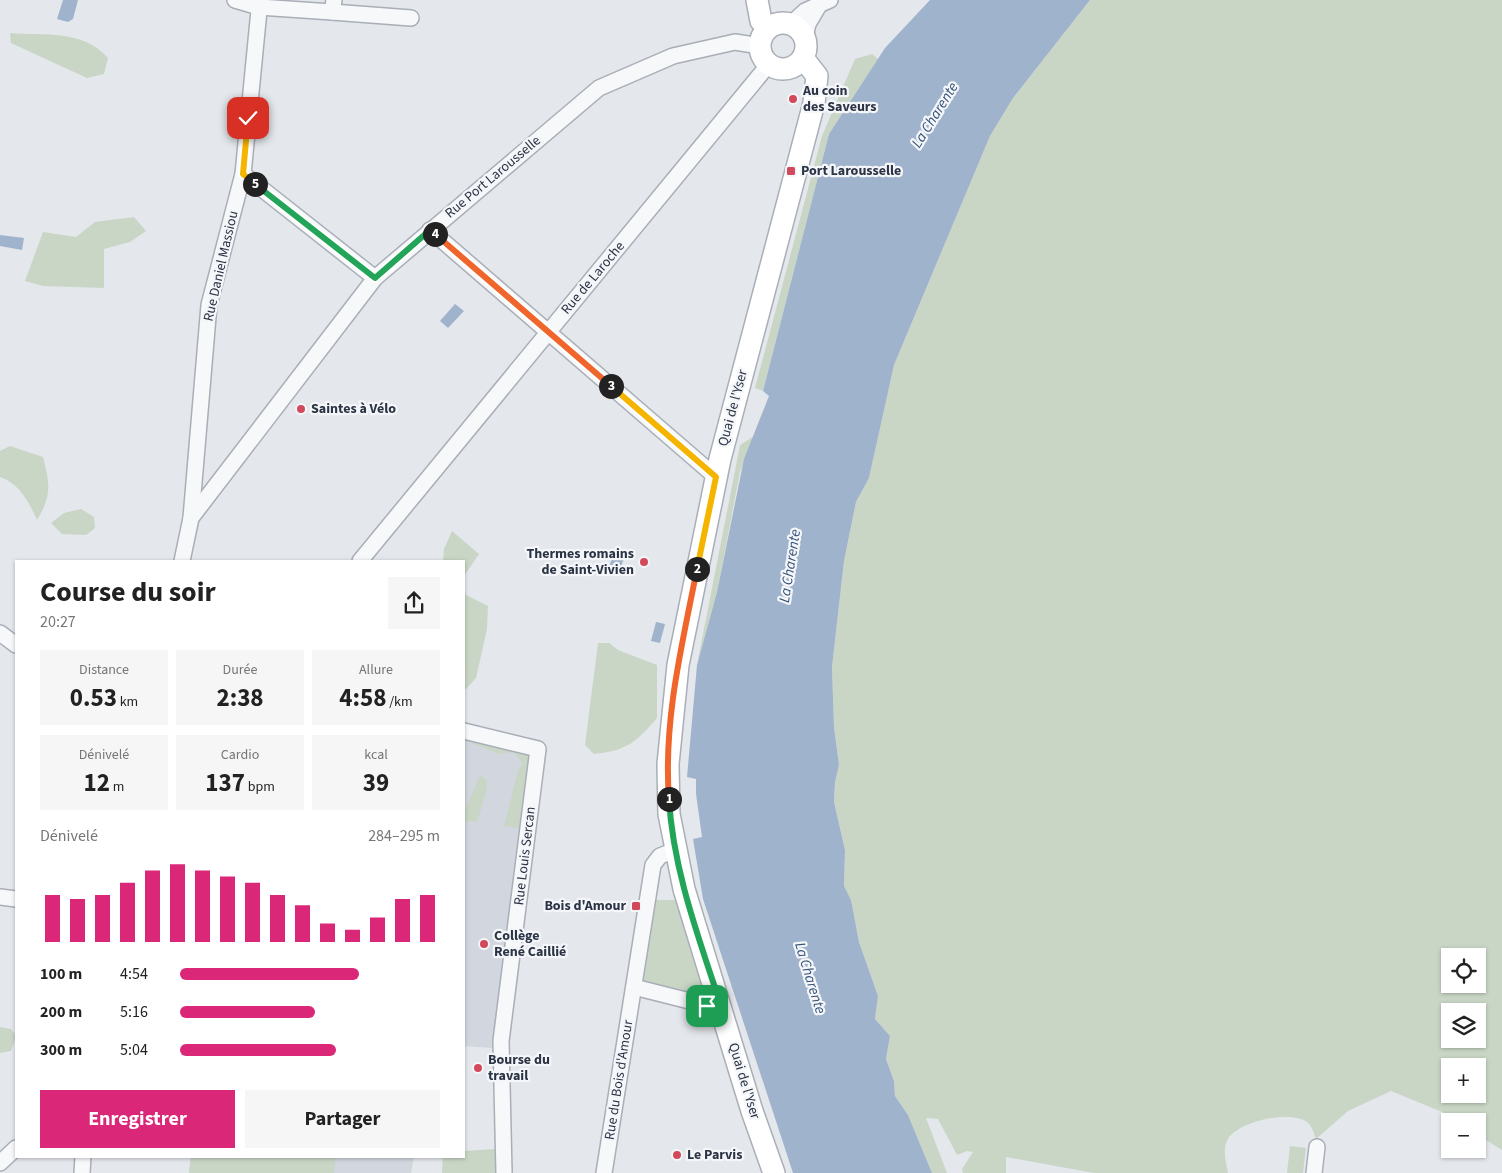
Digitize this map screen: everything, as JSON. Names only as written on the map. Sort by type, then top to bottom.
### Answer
[{"type":"street","points":[[235,0],[333,6],[411,18]]},
{"type":"street","points":[[757,0],[765,46],[784,69],[791,68],[803,58],[806,51],[798,30],[778,23],[765,46]]},
{"type":"street","name":"Rue Daniel Massiou","points":[[182,560],[191,518],[209,305],[243,174],[260,3]]},
{"type":"street","points":[[798,30],[808,24],[824,4]]},
{"type":"street","name":"Rue Port Larousselle","points":[[191,518],[375,278],[599,88],[673,56],[735,42],[765,46]]},
{"type":"street","name":"Rue de Laroche","points":[[361,560],[548,332],[765,46]]},
{"type":"street","name":"Quai de l'Yser","points":[[774,1173],[687,900],[675,850],[670,814],[668,776],[674,694],[716,477],[814,103],[817,76],[803,58]]},
{"type":"street","points":[[243,174],[375,278]]},
{"type":"street","points":[[430,230],[716,477]]},
{"type":"street","points":[[0,633],[15,644]]},
{"type":"street","name":"Rue Louis Sercan","points":[[465,731],[538,749],[501,1041],[504,1173]]},
{"type":"street","name":"Rue du Bois d'Amour","points":[[604,1173],[653,864],[660,856],[675,850]]},
{"type":"street","points":[[0,897],[15,899]]},
{"type":"street","points":[[634,987],[722,1009]]},
{"type":"street","points":[[1314,1173],[1317,1147]]},
{"type":"street","points":[[0,1163],[15,1149]]},
{"type":"street","points":[[82,1173],[83,1158]]},
{"type":"shaded area","name":"Collège René Caillié","points":[[465,737],[530,752],[492,1048],[465,1046]]},
{"type":"shaded area","points":[[191,1158],[414,1158],[411,1173],[189,1173]]},
{"type":"green space","points":[[1090,0],[1502,0],[1502,1150],[1486,1140],[1486,1113],[1445,1113],[1391,1091],[1348,1111],[1316,1139],[1313,1130],[1307,1122],[1289,1117],[1266,1119],[1243,1127],[1234,1133],[1226,1143],[1225,1156],[1228,1173],[1094,1173],[1006,1157],[1006,1173],[963,1173],[962,1169],[973,1152],[967,1151],[957,1155],[938,1119],[926,1118],[947,1173],[932,1173],[908,1115],[895,1096],[894,1081],[886,1059],[890,1036],[875,1019],[878,996],[859,942],[851,900],[844,887],[845,850],[834,802],[835,782],[839,765],[834,727],[832,667],[844,561],[856,502],[869,478],[894,365],[990,136],[1013,98]]},
{"type":"green space","points":[[10,33],[62,36],[87,42],[108,58],[104,74],[87,78],[11,43]]},
{"type":"green space","points":[[872,54],[878,59],[829,134],[763,391],[755,388],[822,136],[855,59]]},
{"type":"green space","points":[[134,217],[146,231],[130,242],[104,249],[104,288],[43,286],[25,281],[43,232],[76,237],[95,222]]},
{"type":"green space","points":[[754,436],[740,472],[717,592],[697,665],[740,445]]},
{"type":"green space","points":[[10,446],[43,457],[48,489],[45,503],[37,520],[27,500],[18,488],[0,477],[0,451]]},
{"type":"green space","points":[[81,509],[94,517],[95,528],[86,535],[62,534],[51,523],[64,513]]},
{"type":"green space","points":[[452,531],[479,554],[465,575],[465,560],[443,560],[444,549]]},
{"type":"green space","points":[[465,592],[466,595],[488,606],[487,629],[476,678],[465,690]]},
{"type":"green space","points":[[598,643],[609,643],[618,650],[657,665],[657,718],[637,739],[623,748],[594,754],[585,745]]},
{"type":"green space","points":[[465,737],[530,752],[519,828],[504,826],[518,770],[523,764],[514,752],[499,754],[465,740]]},
{"type":"green space","points":[[480,775],[487,780],[487,789],[477,822],[465,821],[465,810]]},
{"type":"green space","points":[[653,900],[678,900],[707,1005],[634,987]]},
{"type":"green space","points":[[0,1027],[11,1029],[15,1035],[15,1039],[11,1051],[0,1053]]},
{"type":"green space","points":[[1290,1146],[1306,1148],[1303,1173],[1287,1173]]},
{"type":"green space","points":[[495,1149],[495,1173],[442,1173],[443,1158],[465,1158],[465,1151]]},
{"type":"green space","points":[[191,1158],[336,1158],[334,1173],[189,1173]]},
{"type":"water","points":[[63,0],[78,0],[73,19],[68,22],[57,19]]},
{"type":"water","name":"La Charente","points":[[930,0],[1090,0],[1013,98],[990,136],[894,365],[869,478],[856,502],[844,561],[832,667],[834,727],[839,765],[835,782],[834,802],[845,850],[844,886],[851,900],[859,942],[878,996],[875,1019],[890,1036],[886,1059],[894,1081],[895,1096],[908,1115],[932,1173],[793,1173],[703,899],[693,839],[702,837],[696,794],[696,779],[687,777],[697,665],[717,592],[744,459],[769,396],[763,391],[829,134],[885,48]]},
{"type":"water","points":[[0,235],[24,238],[22,250],[0,246]]},
{"type":"water","points":[[455,304],[464,311],[448,328],[440,321]]},
{"type":"water","points":[[615,549],[626,552],[618,576],[607,573]]},
{"type":"water","points":[[656,622],[665,624],[660,643],[651,641]]},
{"type":"place","name":"Au coin des Saveurs","points":[[793,99]]},
{"type":"place","name":"Port Larousselle","points":[[791,171]]},
{"type":"place","name":"Saintes à Vélo","points":[[301,409]]},
{"type":"place","name":"Thermes romains de Saint-Vivien","points":[[644,562]]},
{"type":"place","name":"Bois d'Amour","points":[[636,906]]},
{"type":"place","name":"Collège René Caillié","points":[[484,944]]},
{"type":"place","name":"Bourse du travail","points":[[478,1068]]},
{"type":"place","name":"Le Parvis","points":[[677,1155]]},
{"type":"route","points":[[248,118],[243,174],[375,278],[430,230],[716,477],[678,665],[670,729],[668,776],[670,814],[675,850],[687,900],[722,1009],[707,1006]]}]
